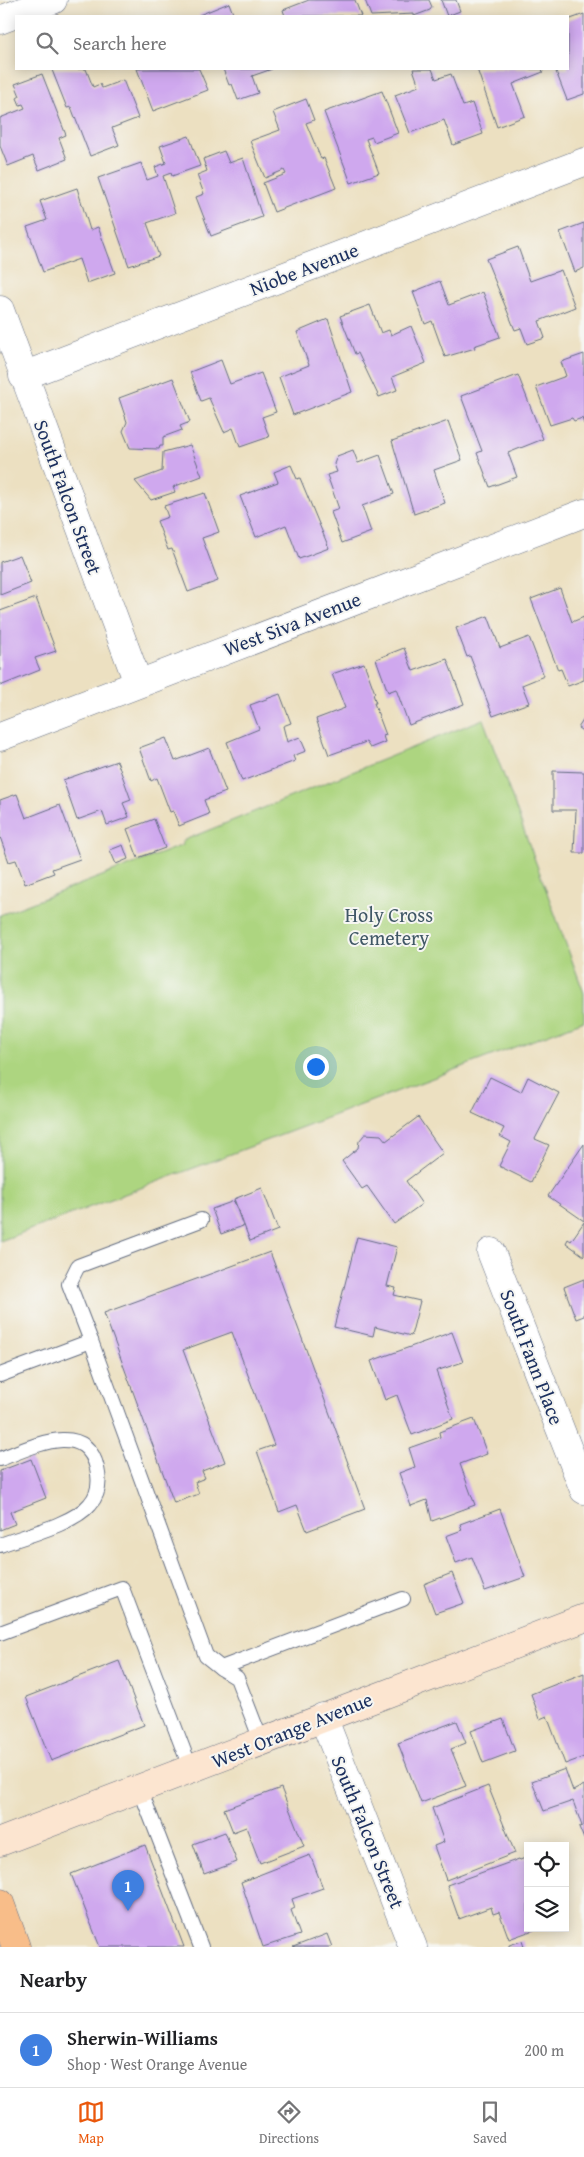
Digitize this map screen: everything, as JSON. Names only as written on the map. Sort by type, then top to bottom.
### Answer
[{"type":"street","points":[[0,20],[54,0]]},
{"type":"street","name":"Niobe Avenue","points":[[23,376],[584,162]]},
{"type":"street","name":"South Falcon Street","points":[[0,310],[138,683]]},
{"type":"street","name":"West Siva Avenue","points":[[0,738],[138,683],[584,513]]},
{"type":"street","name":"South Fann Place","points":[[491,1252],[584,1490]]},
{"type":"street","name":"West Orange Avenue","points":[[0,1842],[584,1618]]},
{"type":"street","name":"South Falcon Street","points":[[323,1717],[414,1947]]},
{"type":"lane","points":[[201,1220],[78,1266],[69,1284],[206,1656],[237,1678],[262,1743]]},
{"type":"lane","points":[[0,1375],[91,1341]]},
{"type":"lane","points":[[0,1459],[50,1441],[76,1441],[91,1453],[96,1463],[99,1485],[90,1505],[78,1514],[0,1545]]},
{"type":"lane","points":[[0,1633],[122,1588],[191,1770]]},
{"type":"lane","points":[[221,1668],[403,1599]]},
{"type":"lane","points":[[140,1789],[201,1947]]},
{"type":"green space","name":"Holy Cross Cemetery","points":[[483,719],[584,993],[584,1021],[0,1241],[0,915],[183,845],[182,841]]},
{"type":"building","points":[[309,0],[355,0],[361,15],[285,15],[283,10]]},
{"type":"building","points":[[365,0],[429,0],[432,7],[430,10],[417,15],[371,15]]},
{"type":"building","points":[[441,0],[456,0],[460,11],[447,15]]},
{"type":"building","points":[[229,3],[234,15],[199,15]]},
{"type":"building","points":[[584,14],[584,94],[567,100],[555,70],[569,70],[569,20]]},
{"type":"building","points":[[52,70],[86,70],[93,87],[100,84],[102,88],[123,80],[138,118],[112,128],[119,145],[90,156],[71,107],[67,108]]},
{"type":"building","points":[[137,70],[199,70],[208,90],[153,111]]},
{"type":"building","points":[[223,70],[269,70],[252,76],[258,93],[238,100],[232,84],[229,85]]},
{"type":"building","points":[[413,70],[432,70],[436,79],[451,74],[463,106],[472,103],[483,134],[453,145],[444,120],[410,133],[395,95],[419,86]]},
{"type":"building","points":[[477,70],[542,70],[543,72],[513,84],[525,116],[497,127]]},
{"type":"building","points":[[42,74],[66,135],[59,138],[67,159],[39,170],[33,156],[8,166],[0,146],[0,118],[25,108],[23,104],[20,105],[17,98],[20,96],[15,84]]},
{"type":"building","points":[[382,91],[398,133],[374,142],[372,137],[366,139],[379,173],[351,183],[324,112]]},
{"type":"building","points":[[306,99],[314,120],[306,123],[321,159],[324,158],[336,188],[274,212],[263,183],[286,174],[284,170],[265,178],[250,141],[280,130],[273,112]]},
{"type":"building","points":[[189,136],[200,166],[172,176],[171,173],[163,176],[175,213],[147,223],[159,256],[129,266],[98,178],[141,163],[147,180],[158,176],[155,167],[166,163],[160,146]]},
{"type":"building","points":[[224,151],[229,163],[243,158],[262,217],[211,236],[196,197],[204,194],[197,175],[207,171],[203,159]]},
{"type":"building","points":[[77,188],[90,230],[98,227],[115,273],[87,283],[79,259],[43,272],[27,227],[47,220],[40,201]]},
{"type":"building","points":[[584,223],[584,268],[575,272],[560,232]]},
{"type":"building","points":[[518,247],[530,281],[561,270],[575,307],[539,321],[545,338],[527,344],[521,328],[515,330],[486,259]]},
{"type":"building","points":[[440,281],[449,305],[483,292],[500,337],[474,346],[475,348],[445,357],[432,321],[425,324],[413,292]]},
{"type":"building","points":[[370,305],[381,333],[389,330],[391,335],[411,326],[426,363],[392,377],[397,390],[379,397],[358,353],[355,354],[340,316]]},
{"type":"building","points":[[328,319],[352,392],[293,415],[279,377],[309,365],[297,332]]},
{"type":"building","points":[[584,354],[584,424],[582,418],[574,421],[572,418],[550,425],[536,387],[566,376],[561,362]]},
{"type":"building","points":[[221,360],[230,384],[261,373],[276,412],[262,417],[269,437],[240,447],[233,428],[224,432],[209,398],[201,401],[190,372]]},
{"type":"building","points":[[518,375],[543,439],[508,453],[517,477],[490,487],[477,453],[482,451],[461,396]]},
{"type":"building","points":[[173,378],[190,422],[180,426],[182,430],[163,437],[163,446],[160,446],[159,449],[130,448],[123,431],[127,422],[119,398]]},
{"type":"building","points":[[448,421],[462,460],[434,470],[445,503],[414,514],[392,441]]},
{"type":"building","points":[[190,445],[202,476],[173,487],[175,492],[151,500],[135,481],[162,471],[163,452]]},
{"type":"building","points":[[353,450],[358,463],[380,455],[394,494],[362,506],[371,532],[342,543],[331,512],[339,509],[327,475],[337,472],[334,464],[337,456]]},
{"type":"building","points":[[291,465],[297,479],[300,478],[329,548],[299,559],[286,525],[256,537],[240,496],[278,482],[274,472]]},
{"type":"building","points":[[205,493],[219,532],[202,538],[218,581],[188,592],[172,549],[168,550],[157,521],[168,517],[164,506]]},
{"type":"building","points":[[20,555],[31,583],[0,595],[0,562]]},
{"type":"building","points":[[560,588],[572,622],[584,617],[584,680],[568,686],[561,669],[558,670],[531,599]]},
{"type":"building","points":[[36,598],[56,651],[35,658],[40,670],[0,686],[0,611]]},
{"type":"building","points":[[488,616],[500,648],[529,637],[544,676],[522,685],[529,703],[493,716],[470,656],[467,657],[456,628]]},
{"type":"building","points":[[404,648],[413,671],[447,659],[464,704],[409,725],[396,689],[388,692],[376,659]]},
{"type":"building","points":[[364,663],[375,693],[373,694],[376,703],[374,703],[386,735],[383,736],[385,742],[370,748],[366,742],[329,755],[316,719],[345,708],[332,674]]},
{"type":"building","points":[[280,694],[291,723],[283,726],[287,742],[300,737],[306,751],[293,756],[295,761],[242,781],[227,742],[259,729],[250,705]]},
{"type":"building","points":[[584,719],[584,732],[578,728]]},
{"type":"building","points":[[166,738],[175,761],[209,748],[226,792],[204,800],[209,814],[179,826],[173,811],[170,812],[157,778],[151,781],[139,748]]},
{"type":"building","points":[[117,761],[131,800],[123,803],[129,817],[107,825],[102,811],[77,820],[63,780]]},
{"type":"building","points":[[553,771],[584,772],[584,853],[574,853],[576,810],[553,810]]},
{"type":"building","points":[[17,794],[26,818],[60,805],[80,859],[52,869],[54,873],[25,884],[16,860],[9,862],[0,837],[0,800]]},
{"type":"building","points":[[154,819],[165,848],[138,858],[127,829]]},
{"type":"building","points":[[123,845],[128,859],[116,864],[110,850]]},
{"type":"building","points":[[490,1077],[521,1092],[528,1077],[559,1093],[535,1139],[549,1145],[531,1182],[499,1166],[511,1142],[500,1136],[504,1128],[472,1113]]},
{"type":"building","points":[[418,1117],[443,1153],[406,1181],[422,1204],[394,1224],[367,1186],[362,1189],[342,1161],[358,1148],[359,1141],[365,1134],[381,1135],[386,1141]]},
{"type":"building","points":[[584,1144],[584,1221],[548,1196]]},
{"type":"building","points":[[262,1188],[278,1230],[250,1241],[234,1199]]},
{"type":"building","points":[[234,1201],[243,1226],[221,1234],[212,1209]]},
{"type":"building","points":[[584,1222],[584,1256],[566,1243],[568,1239],[571,1241]]},
{"type":"building","points":[[357,1237],[397,1247],[387,1286],[396,1288],[394,1295],[420,1301],[411,1336],[375,1327],[373,1336],[334,1327]]},
{"type":"building","points":[[270,1252],[365,1509],[307,1531],[297,1505],[279,1512],[257,1451],[274,1445],[232,1332],[183,1350],[225,1462],[202,1471],[205,1478],[195,1482],[199,1494],[174,1503],[104,1313]]},
{"type":"building","points":[[584,1279],[584,1316],[576,1319],[564,1287]]},
{"type":"building","points":[[452,1332],[463,1362],[436,1371],[453,1419],[412,1435],[397,1395],[385,1400],[371,1361]]},
{"type":"building","points":[[474,1419],[487,1454],[460,1464],[475,1505],[432,1521],[427,1500],[411,1506],[399,1473],[415,1467],[409,1448],[440,1437],[439,1432]]},
{"type":"building","points":[[31,1459],[46,1498],[10,1512],[15,1524],[0,1530],[0,1471]]},
{"type":"building","points":[[500,1509],[525,1577],[485,1591],[472,1557],[456,1563],[446,1536],[462,1530],[460,1524]]},
{"type":"building","points":[[452,1573],[464,1603],[435,1613],[424,1584]]},
{"type":"building","points":[[119,1661],[144,1725],[51,1761],[26,1697]]},
{"type":"building","points":[[584,1673],[584,1757],[565,1764],[547,1716],[540,1719],[531,1694]]},
{"type":"building","points":[[503,1719],[515,1751],[483,1763],[471,1731]]},
{"type":"building","points":[[457,1721],[466,1743],[451,1749],[466,1786],[421,1803],[398,1743]]},
{"type":"building","points":[[565,1769],[573,1791],[584,1785],[584,1839],[579,1827],[582,1826],[573,1801],[544,1811],[532,1781]]},
{"type":"building","points":[[488,1786],[515,1853],[446,1880],[434,1846],[444,1842],[432,1808]]},
{"type":"building","points":[[281,1788],[304,1846],[260,1863],[246,1827],[233,1832],[224,1809]]},
{"type":"building","points":[[225,1832],[237,1862],[204,1874],[193,1844]]},
{"type":"building","points":[[145,1845],[184,1947],[100,1947],[71,1874]]},
{"type":"building","points":[[310,1855],[323,1888],[292,1899],[295,1908],[291,1910],[300,1935],[263,1947],[241,1882]]},
{"type":"building","points":[[524,1858],[524,1932],[528,1932],[509,1939],[499,1912],[493,1914],[491,1907],[459,1919],[447,1885]]},
{"type":"building","points":[[327,1934],[332,1947],[293,1947]]},
{"type":"building","points":[[522,1941],[524,1947],[509,1947],[509,1945]]},
{"type":"place","name":"Sherwin-Williams","points":[[128,1911]]}]
